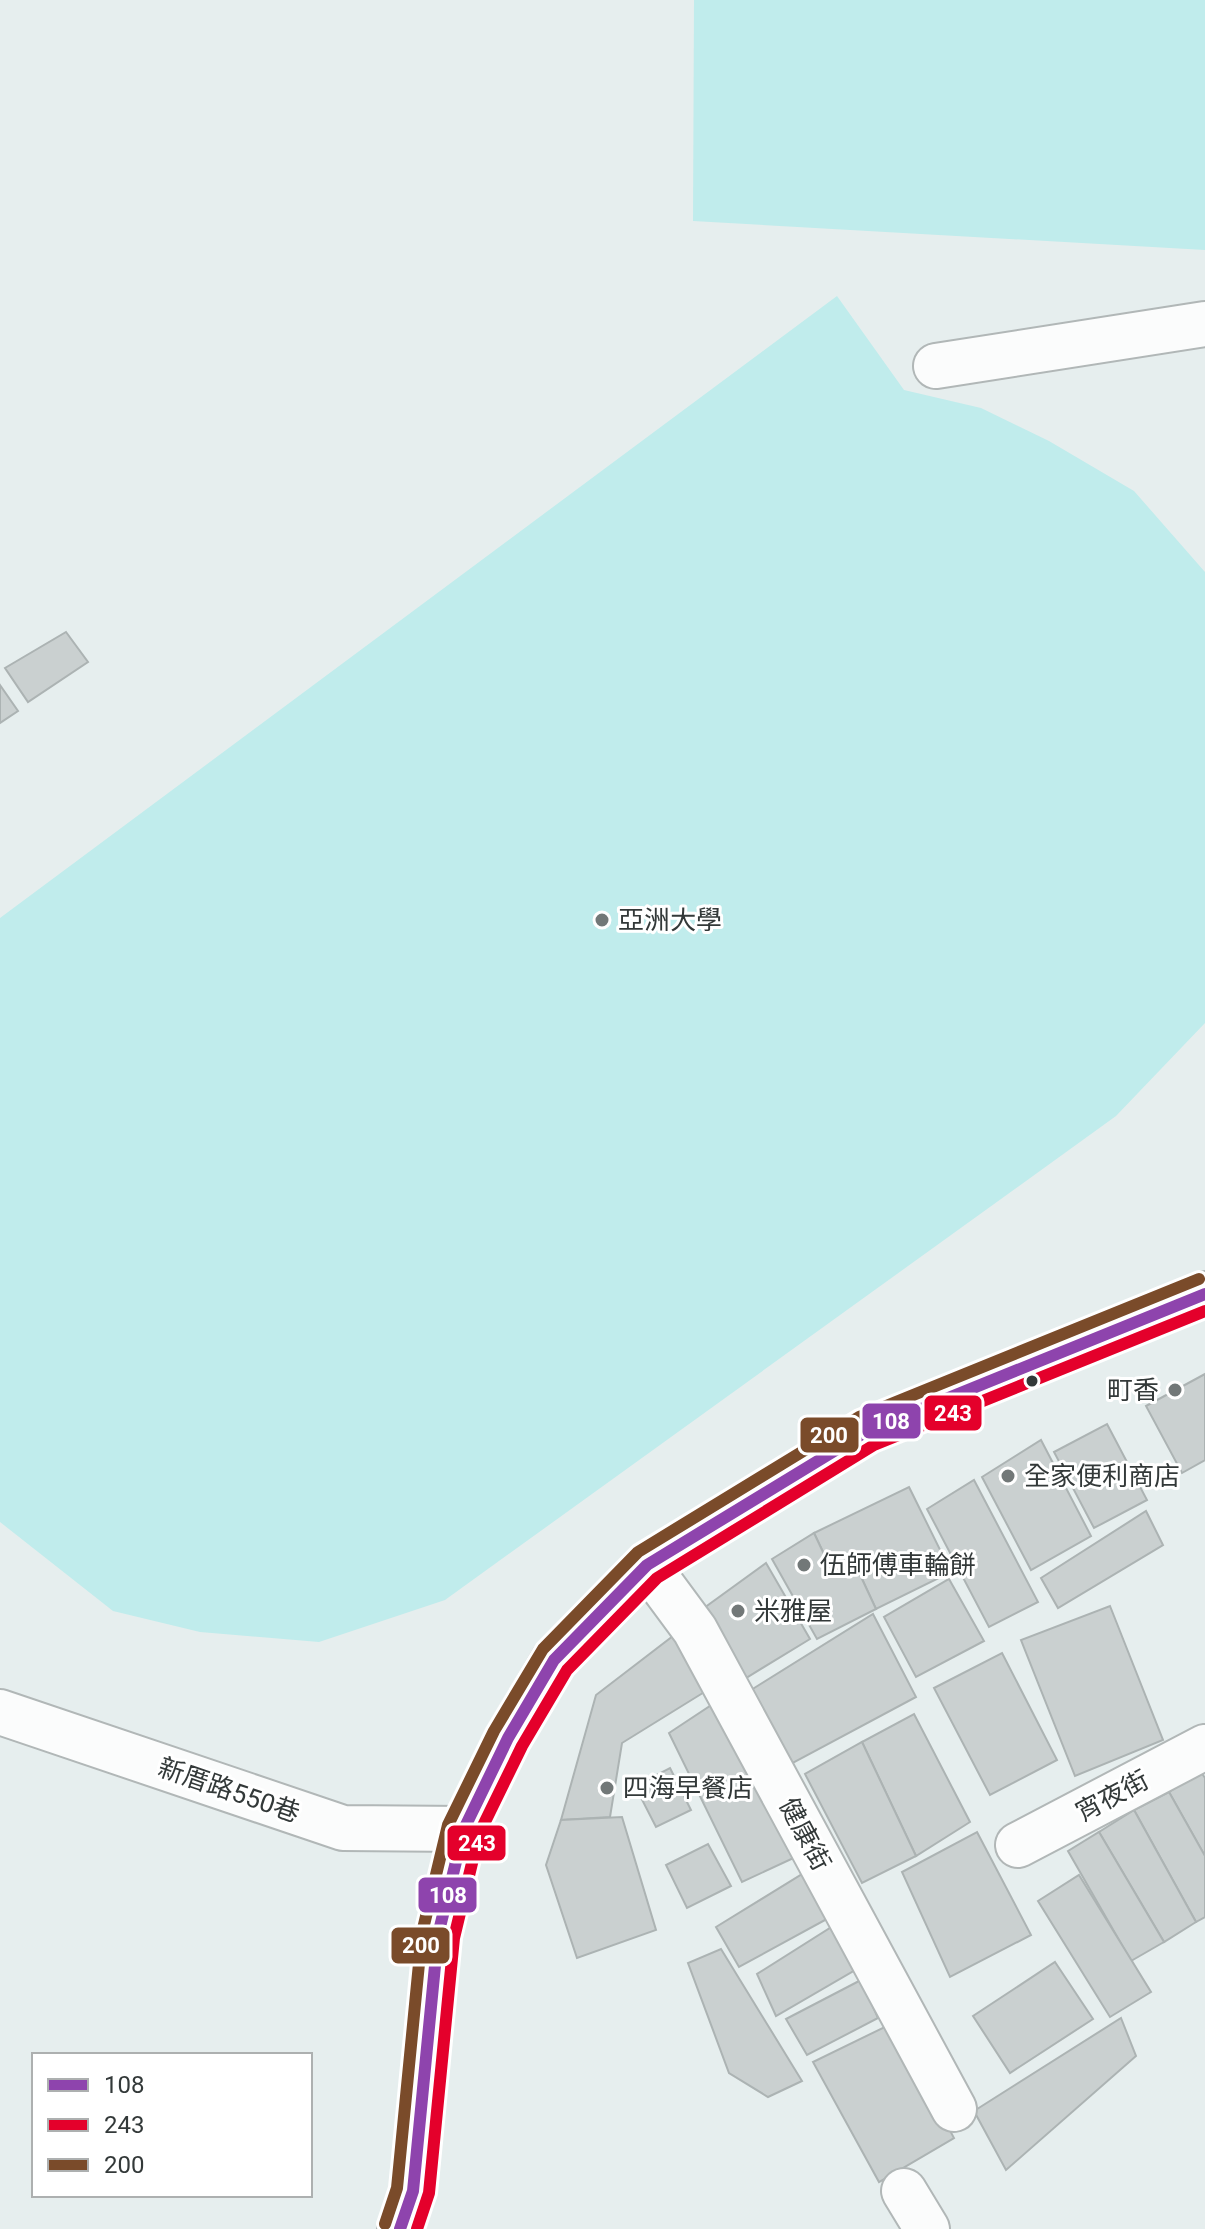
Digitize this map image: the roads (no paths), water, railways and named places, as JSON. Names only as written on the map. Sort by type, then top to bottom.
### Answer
[{"type":"street","points":[[936,366],[1205,324]]},
{"type":"street","points":[[400,2229],[413,2191],[438,1935],[464,1829],[508,1738],[554,1660],[647,1565],[867,1431],[1205,1294]]},
{"type":"street","name":"健康街","points":[[647,1565],[695,1630],[954,2109]]},
{"type":"street","name":"新厝路550巷","points":[[0,1712],[343,1828],[464,1829]]},
{"type":"street","name":"宵夜街","points":[[1018,1845],[1205,1747]]},
{"type":"street","points":[[904,2191],[927,2229]]},
{"type":"place","name":"亞洲大學","points":[[602,920]]},
{"type":"place","name":"町香","points":[[1175,1390]]},
{"type":"place","name":"全家便利商店","points":[[1008,1476]]},
{"type":"place","name":"伍師傅車輪餅","points":[[804,1565]]},
{"type":"place","name":"米雅屋","points":[[738,1611]]},
{"type":"place","name":"四海早餐店","points":[[607,1788]]}]
